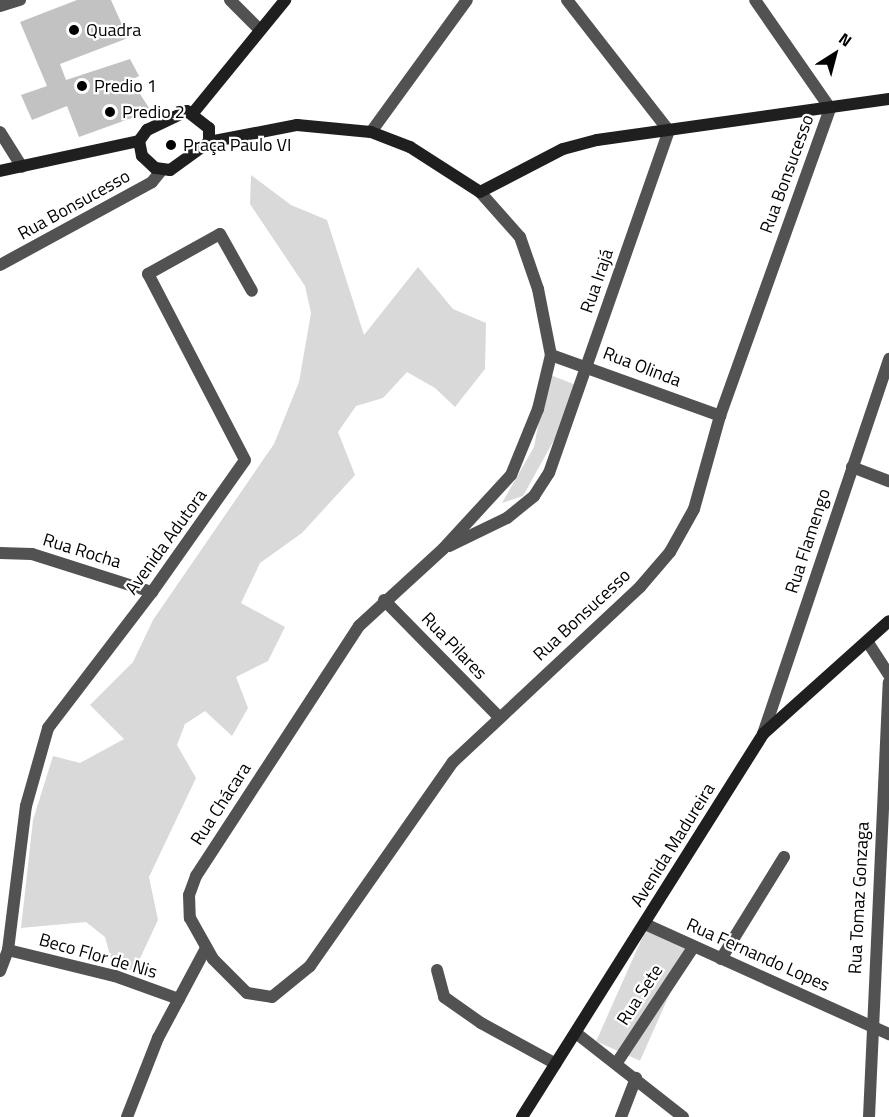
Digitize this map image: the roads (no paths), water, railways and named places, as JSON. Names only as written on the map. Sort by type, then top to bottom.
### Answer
[{"type":"street","points":[[0,6],[20,0]]},
{"type":"street","points":[[230,0],[260,30]]},
{"type":"street","points":[[193,113],[285,0]]},
{"type":"street","points":[[371,132],[467,0]]},
{"type":"street","points":[[567,0],[669,131]]},
{"type":"street","points":[[755,0],[830,108]]},
{"type":"street","points":[[480,192],[563,149],[889,99]]},
{"type":"street","name":"Rua Bonsucesso","points":[[206,948],[247,993],[272,997],[299,978],[426,795],[498,717],[640,587],[670,552],[694,509],[720,416],[830,108]]},
{"type":"street","points":[[0,171],[138,141],[161,122],[179,113],[193,113],[209,128],[208,142],[196,156],[162,171],[145,160],[138,141]]},
{"type":"street","points":[[208,142],[297,125],[371,132],[410,147],[480,192],[520,237],[538,289],[551,355],[538,409],[511,475],[443,549]]},
{"type":"street","name":"Rua Irajá","points":[[443,549],[507,518],[534,496],[549,473],[669,131]]},
{"type":"street","points":[[0,132],[22,167]]},
{"type":"street","name":"Rua Bonsucesso","points":[[0,265],[152,182],[162,171]]},
{"type":"street","name":"Avenida Adutora","points":[[0,971],[8,950],[26,806],[40,744],[152,592],[245,460],[148,274],[220,234],[252,291]]},
{"type":"street","name":"Rua Olinda","points":[[551,355],[587,365],[720,416]]},
{"type":"street","name":"Rua Flamengo","points":[[763,734],[889,359]]},
{"type":"street","points":[[852,467],[889,481]]},
{"type":"street","name":"Rua Chácara","points":[[206,948],[190,918],[189,896],[196,876],[359,626],[384,600],[443,549]]},
{"type":"street","name":"Rua Rocha","points":[[0,553],[32,554],[152,592]]},
{"type":"street","name":"Rua Pilares","points":[[384,600],[498,717]]},
{"type":"street","name":"Avenida Madureira","points":[[522,1117],[763,734],[889,621]]},
{"type":"street","points":[[867,641],[889,675]]},
{"type":"street","name":"Rua Tomaz Gonzaga","points":[[869,1117],[870,1026],[889,682]]},
{"type":"street","points":[[721,959],[784,856]]},
{"type":"street","name":"Rua Fernando Lopes","points":[[645,924],[889,1034]]},
{"type":"street","name":"Rua Sete","points":[[616,1064],[694,946]]},
{"type":"street","points":[[127,1117],[178,999],[206,948]]},
{"type":"street","name":"Beco Flor de Nis","points":[[8,950],[115,976],[178,999]]},
{"type":"street","points":[[437,970],[444,997],[481,1023],[556,1064]]},
{"type":"street","points":[[576,1033],[683,1117]]},
{"type":"street","points":[[621,1117],[636,1078]]},
{"type":"place","name":"Quadra","points":[[74,30]]},
{"type":"place","name":"Predio 1","points":[[82,86]]},
{"type":"place","name":"Predio 2","points":[[110,112]]},
{"type":"place","name":"Praça Paulo VI","points":[[171,145]]}]
